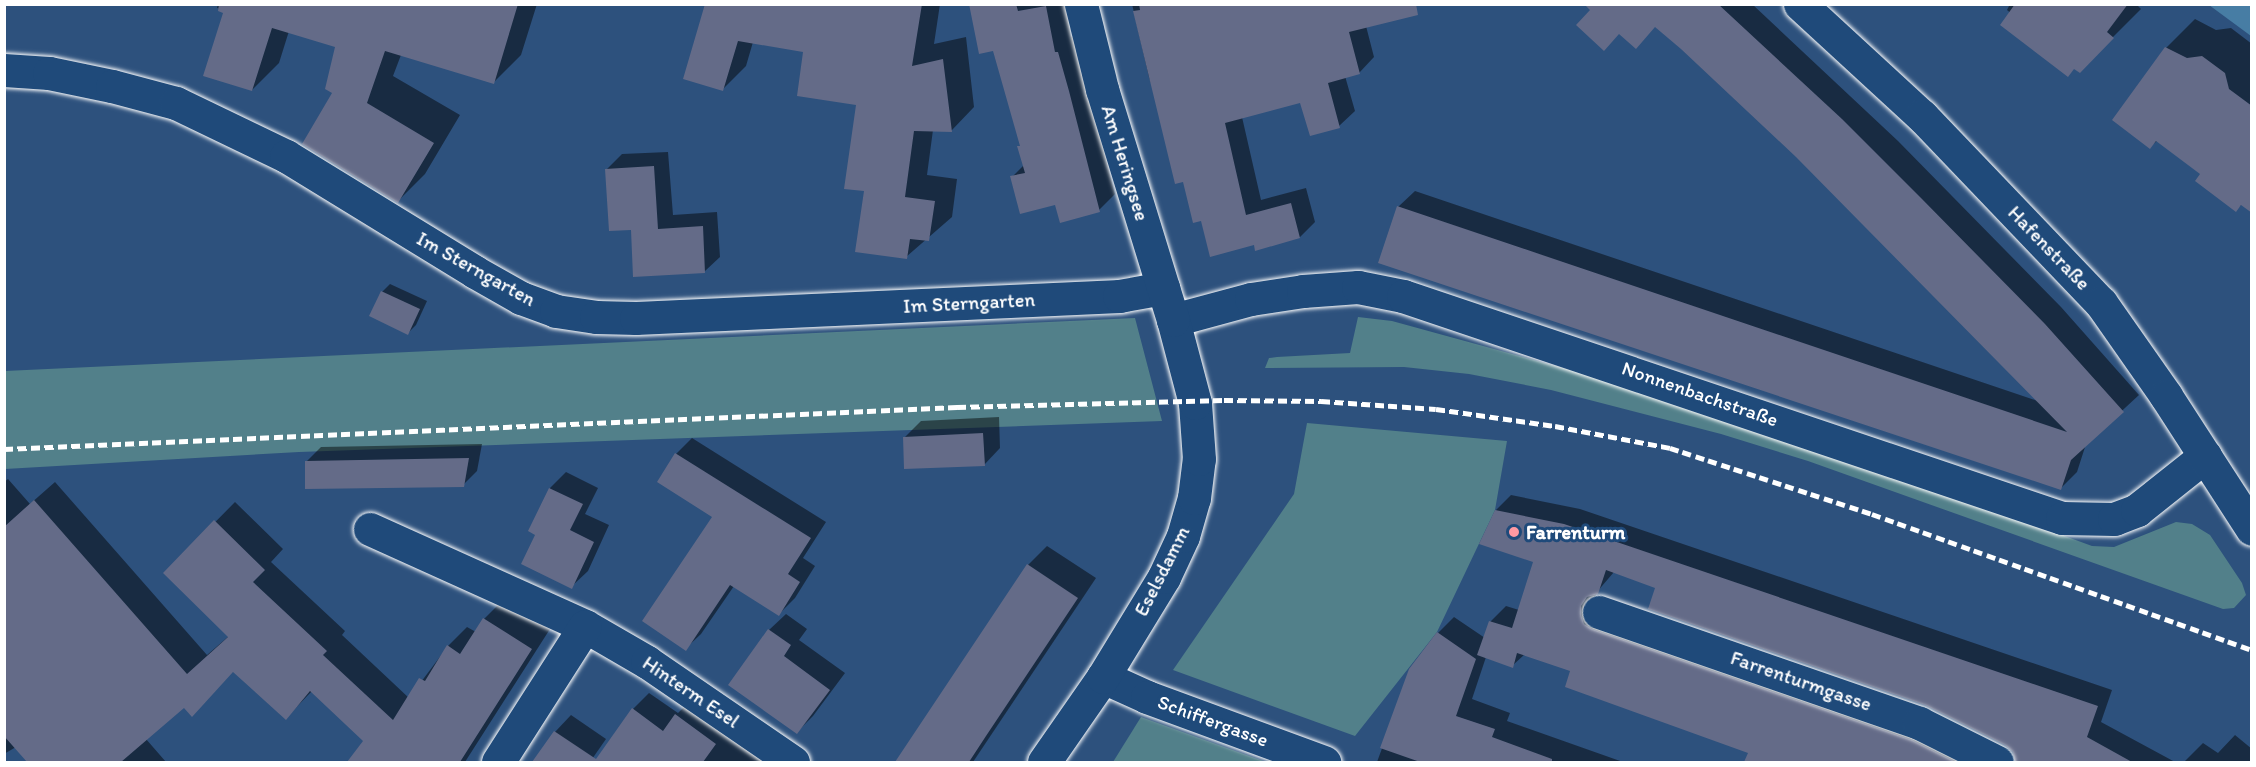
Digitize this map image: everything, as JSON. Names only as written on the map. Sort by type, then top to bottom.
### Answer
[{"type":"street","name":"Am Heringsee","points":[[1081,4],[1102,89],[1173,320]]},
{"type":"street","name":"Hafenstraße","points":[[1800,4],[1922,116],[2101,303],[2252,529]]},
{"type":"street","name":"Im Sterngarten","points":[[4,70],[49,73],[112,86],[185,107],[286,156],[474,273],[521,298],[556,311],[596,317],[648,318],[1119,296],[1163,288]]},
{"type":"street","name":"Nonnenbachstraße","points":[[1173,320],[1251,299],[1303,291],[1358,287],[1403,296],[2062,518],[2114,519],[2137,510],[2205,456]]},
{"type":"street","name":"Eselsdamm","points":[[1044,762],[1103,677],[1164,577],[1183,536],[1194,498],[1199,459],[1195,403],[1173,320]]},
{"type":"street","name":"Hinterm Esel","points":[[370,529],[585,626],[647,662],[793,762]]},
{"type":"street","name":"Farrenturmgasse","points":[[1599,612],[1919,723],[1997,762]]},
{"type":"street","points":[[498,762],[585,626]]},
{"type":"street","name":"Schiffergasse","points":[[1103,677],[1148,697],[1324,762]]},
{"type":"green space","points":[[1358,317],[1392,321],[1621,384],[1920,483],[2092,546],[2114,547],[2176,522],[2192,524],[2210,535],[2242,583],[2246,595],[2234,608],[2223,609],[1808,461],[1721,434],[1551,390],[1469,374],[1404,367],[1265,368],[1269,358],[1350,353]]},
{"type":"green space","points":[[1135,318],[1162,421],[299,452],[5,469],[5,371]]},
{"type":"green space","points":[[1307,423],[1507,441],[1495,510],[1437,632],[1355,736],[1173,670],[1294,494]]},
{"type":"green space","points":[[1141,717],[1266,762],[1113,762]]},
{"type":"water","points":[[2209,5],[2251,5],[2251,36]]},
{"type":"building","points":[[219,4],[518,4],[494,84],[385,51],[367,103],[434,143],[398,203],[302,144],[332,93],[325,89],[335,47],[272,28],[252,91],[203,76],[223,13],[218,11]]},
{"type":"building","points":[[705,4],[922,4],[912,66],[943,59],[952,132],[914,131],[905,197],[935,201],[929,241],[910,239],[907,259],[855,252],[864,191],[844,189],[856,105],[797,96],[803,52],[738,41],[723,91],[683,79]]},
{"type":"building","points":[[969,4],[1016,4],[1018,11],[1046,6],[1055,52],[1058,52],[1069,91],[1100,212],[1060,223],[1055,205],[1020,214],[1010,176],[1025,173],[1017,146],[1020,146],[993,51],[979,54]]},
{"type":"building","points":[[1139,4],[1416,4],[1418,15],[1349,32],[1360,74],[1328,83],[1340,128],[1310,136],[1300,103],[1225,123],[1246,215],[1291,203],[1300,238],[1255,251],[1254,245],[1210,257],[1201,221],[1193,223],[1183,182],[1175,184],[1133,11],[1140,10]]},
{"type":"building","points":[[1584,4],[1718,4],[1842,119],[2045,324],[2124,412],[2071,460],[2061,490],[1378,263],[1397,206],[2067,432],[1796,157],[1681,49],[1655,27],[1636,49],[1619,34],[1604,51],[1576,25],[1590,10]]},
{"type":"building","points":[[2015,4],[2128,4],[2107,32],[2114,38],[2080,73],[2074,69],[2068,77],[2000,25]]},
{"type":"building","points":[[2165,47],[2187,58],[2202,56],[2225,73],[2229,89],[2252,106],[2252,213],[2241,205],[2236,212],[2195,181],[2200,174],[2156,141],[2150,149],[2112,120]]},
{"type":"building","points":[[654,166],[658,229],[703,226],[705,273],[633,277],[631,230],[609,231],[605,169]]},
{"type":"building","points":[[381,291],[420,309],[408,335],[369,316]]},
{"type":"building","points":[[983,433],[985,466],[904,469],[903,437]]},
{"type":"building","points":[[675,453],[811,538],[788,574],[800,582],[779,616],[730,585],[686,651],[642,621],[712,517],[657,482]]},
{"type":"building","points":[[469,458],[464,487],[305,489],[305,461]]},
{"type":"building","points":[[549,488],[583,504],[570,530],[594,542],[572,589],[521,564],[535,535],[528,531]]},
{"type":"building","points":[[34,500],[187,674],[228,637],[163,573],[214,520],[265,570],[253,582],[327,651],[323,655],[393,720],[419,678],[425,681],[447,645],[460,654],[483,618],[532,649],[460,762],[347,762],[363,741],[310,691],[286,720],[233,672],[192,717],[184,708],[121,762],[27,762],[4,736],[4,527]]},
{"type":"building","points":[[1495,510],[1564,524],[2098,706],[2087,737],[2132,762],[2015,762],[2013,752],[2005,745],[1925,705],[1648,609],[1655,588],[1606,570],[1598,594],[1587,597],[1581,606],[1584,624],[1592,629],[1912,740],[1956,762],[1744,762],[1748,753],[1565,687],[1570,671],[1517,653],[1513,668],[1477,655],[1489,621],[1512,628],[1533,562],[1479,544]]},
{"type":"building","points":[[1027,564],[1078,598],[969,762],[895,762]]},
{"type":"building","points":[[768,629],[791,645],[784,656],[830,690],[797,734],[728,685]]},
{"type":"building","points":[[1437,632],[1476,659],[1456,716],[1495,729],[1492,737],[1552,759],[1552,762],[1420,762],[1380,748],[1409,669]]},
{"type":"building","points":[[632,708],[663,731],[675,714],[716,744],[703,762],[532,762],[554,731],[596,759]]},
{"type":"railway","points":[[4,449],[957,407],[1224,400],[1321,401],[1436,409],[1555,426],[1670,448],[1872,514],[2252,650]]},
{"type":"place","name":"Farrenturm","points":[[1514,532]]}]
